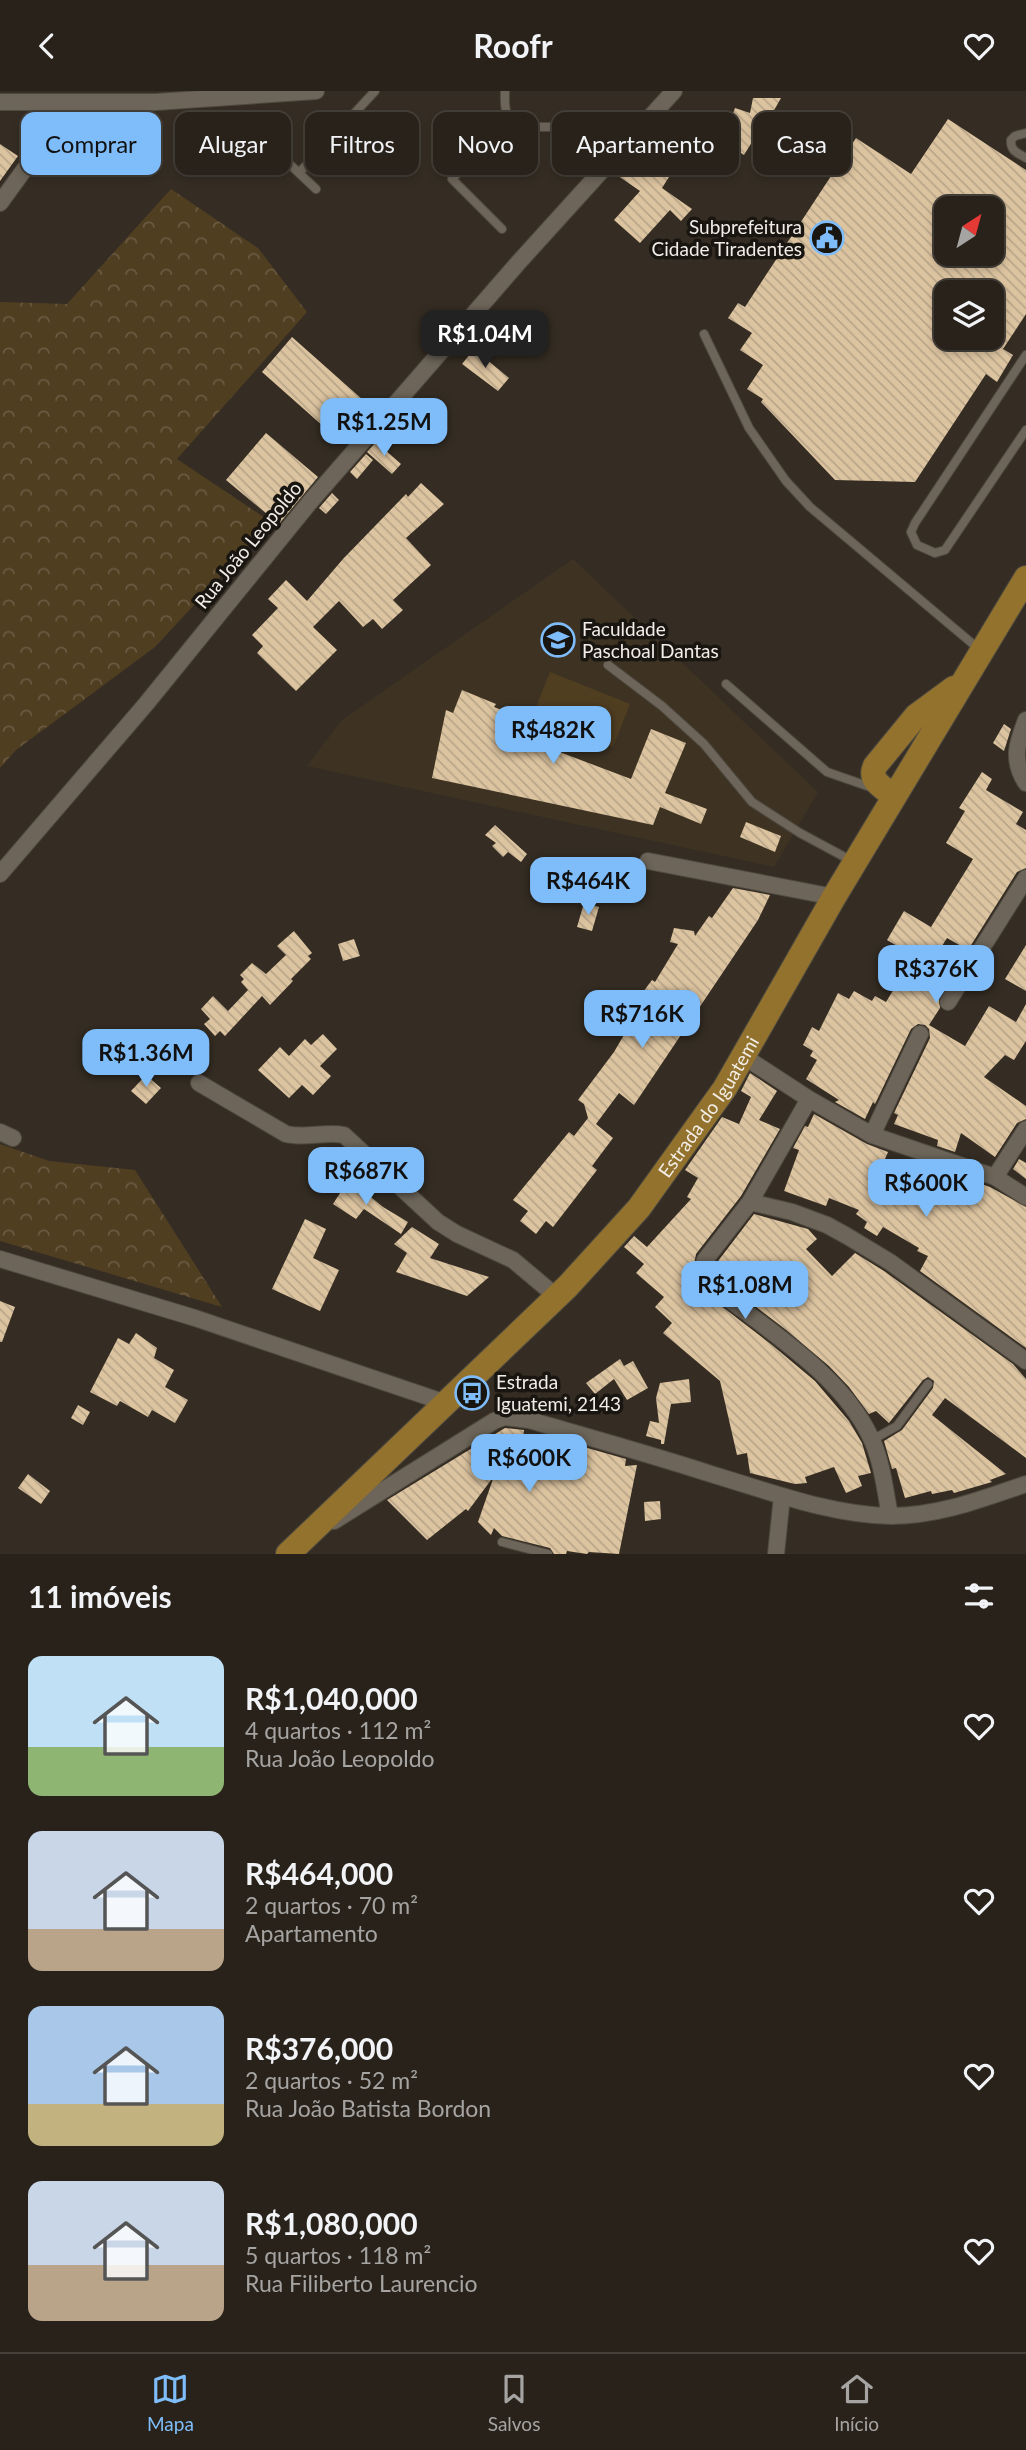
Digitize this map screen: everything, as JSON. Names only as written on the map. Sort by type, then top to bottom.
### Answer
[{"type":"main road","name":"Estrada do Iguatemi","points":[[297,1546],[557,1297],[639,1207],[725,1089],[834,897],[1026,578]]},
{"type":"street","points":[[0,103],[216,99],[316,91]]},
{"type":"street","name":"Rua João Leopoldo","points":[[0,874],[146,703],[310,502],[518,263],[674,91]]},
{"type":"street","points":[[0,203],[72,103]]},
{"type":"street","points":[[1026,719],[1016,747],[1016,758],[1017,767],[1026,783]]},
{"type":"street","points":[[648,861],[834,897]]},
{"type":"street","points":[[947,1002],[1026,878]]},
{"type":"street","points":[[872,1135],[920,1034]]},
{"type":"street","points":[[743,1056],[809,1099],[872,1135],[995,1177],[1026,1197]]},
{"type":"street","points":[[199,1083],[286,1134],[300,1138],[329,1132],[344,1135],[438,1222],[457,1234],[513,1260],[557,1297]]},
{"type":"street","points":[[809,1099],[750,1202],[705,1260],[702,1268],[704,1276],[713,1287],[823,1374],[856,1410],[872,1440],[890,1516]]},
{"type":"street","points":[[995,1177],[1026,1129]]},
{"type":"street","points":[[750,1202],[792,1212],[847,1235],[890,1262],[1026,1361]]},
{"type":"street","points":[[0,1259],[195,1318],[446,1403]]},
{"type":"street","points":[[297,1546],[470,1434],[504,1417],[529,1420],[782,1496],[839,1509],[890,1516],[960,1507],[1026,1484]]},
{"type":"street","points":[[776,1554],[782,1496]]},
{"type":"lane","points":[[299,173],[375,91]]},
{"type":"lane","points":[[505,91],[506,112]]},
{"type":"lane","points":[[1026,133],[1015,136],[1011,140],[1011,146],[1026,158]]},
{"type":"lane","points":[[291,165],[316,189]]},
{"type":"lane","points":[[456,175],[452,179],[502,229]]},
{"type":"lane","points":[[704,334],[749,428],[786,481],[810,507],[982,652]]},
{"type":"lane","points":[[1026,355],[915,523],[911,532],[917,545],[936,554],[945,550],[1026,430]]},
{"type":"lane","points":[[608,664],[662,706],[704,744],[752,802],[800,833],[855,862]]},
{"type":"lane","points":[[726,684],[827,772],[894,796]]},
{"type":"lane","points":[[872,1440],[897,1426],[928,1384]]},
{"type":"lane","points":[[502,1542],[548,1554]]},
{"type":"shaded area","name":"Faculdade Paschoal Dantas","points":[[573,559],[818,792],[774,867],[307,766],[342,720]]},
{"type":"green space","points":[[171,189],[258,248],[307,312],[177,459],[271,522],[155,647],[16,750],[0,768],[0,302],[67,304]]},
{"type":"green space","points":[[550,672],[630,704],[613,747],[533,715]]},
{"type":"green space","points":[[0,1144],[49,1161],[135,1170],[222,1307],[0,1241]]},
{"type":"building","points":[[753,98],[781,98],[773,112],[753,112],[753,143],[744,155],[739,152],[739,112],[734,112],[735,108],[750,113]]},
{"type":"building","points":[[948,119],[1026,170],[1026,314],[1004,347],[1004,280],[934,280],[934,350],[1004,350],[1013,355],[997,382],[986,374],[915,482],[835,480],[761,402],[763,399],[747,389],[763,365],[740,350],[752,333],[728,318],[738,303],[745,307],[832,175],[851,175],[851,146],[856,138],[911,174]]},
{"type":"building","points":[[0,144],[18,156],[0,181]]},
{"type":"building","points":[[617,175],[670,175],[662,188],[692,209],[681,221],[670,210],[640,243],[614,220],[640,191]]},
{"type":"building","points":[[292,337],[363,400],[349,415],[355,420],[342,435],[336,429],[332,434],[262,372]]},
{"type":"building","points":[[474,349],[509,378],[498,391],[462,364]]},
{"type":"building","points":[[266,433],[318,477],[279,524],[226,480]]},
{"type":"building","points":[[376,442],[401,464],[392,474],[367,452]]},
{"type":"building","points":[[366,454],[373,460],[357,479],[350,472]]},
{"type":"building","points":[[421,483],[444,504],[406,538],[431,565],[393,600],[403,610],[382,629],[373,619],[363,627],[339,601],[313,627],[337,650],[296,691],[257,653],[263,646],[252,635],[278,608],[268,599],[286,580],[307,601],[343,559],[406,494],[408,497]]},
{"type":"building","points":[[332,493],[339,500],[326,514],[319,508]]},
{"type":"building","points":[[462,690],[496,704],[494,707],[548,728],[541,745],[631,779],[651,729],[686,743],[665,793],[707,809],[701,824],[660,807],[653,825],[432,778],[446,710],[453,713]]},
{"type":"building","points":[[1004,724],[1011,729],[1004,751],[993,743]]},
{"type":"building","points":[[982,772],[992,779],[986,790],[1023,812],[1016,824],[1026,830],[1026,868],[1017,872],[968,950],[947,938],[930,965],[951,978],[939,997],[940,1008],[929,1025],[965,1046],[989,1006],[1016,1022],[1026,1004],[1026,1041],[1014,1060],[1005,1055],[984,1077],[1026,1106],[1026,1119],[1017,1123],[995,1157],[961,1133],[955,1152],[937,1146],[938,1140],[894,1124],[898,1115],[894,1113],[930,1038],[929,1029],[925,1025],[918,1024],[911,1029],[865,1119],[835,1102],[839,1100],[806,1079],[817,1060],[810,1056],[813,1051],[803,1045],[812,1027],[819,1031],[838,993],[849,999],[854,991],[872,1001],[875,996],[886,1002],[914,956],[887,940],[904,911],[931,927],[973,859],[946,843],[965,811],[959,808]]},
{"type":"building","points":[[746,822],[781,836],[775,852],[740,837]]},
{"type":"building","points":[[495,825],[527,854],[521,862],[508,852],[503,857],[492,846],[496,843],[485,835]]},
{"type":"building","points":[[733,888],[770,895],[758,920],[634,1105],[619,1093],[596,1124],[613,1138],[592,1166],[597,1170],[553,1227],[546,1221],[536,1234],[520,1221],[528,1211],[513,1200],[569,1132],[574,1136],[588,1118],[584,1104],[578,1100],[614,1052],[628,1028],[624,1026],[632,1015],[627,1010],[635,995],[640,996],[652,980],[655,982],[678,944],[670,942],[674,928],[694,931],[695,936],[709,916],[712,918]]},
{"type":"building","points":[[584,903],[599,907],[592,931],[577,927]]},
{"type":"building","points":[[294,931],[312,953],[308,956],[311,959],[270,1005],[262,996],[225,1036],[220,1031],[215,1036],[204,1024],[210,1019],[201,1009],[213,996],[228,1011],[248,990],[241,982],[244,979],[240,975],[252,963],[266,974],[286,955],[277,946]]},
{"type":"building","points":[[354,939],[360,956],[343,961],[338,944]]},
{"type":"building","points":[[1026,945],[1026,991],[1005,979]]},
{"type":"building","points":[[323,1034],[337,1049],[320,1066],[331,1076],[313,1095],[302,1085],[289,1098],[258,1070],[280,1047],[289,1056],[305,1039],[311,1045]]},
{"type":"building","points":[[750,1073],[777,1091],[759,1120],[780,1129],[741,1196],[696,1254],[692,1275],[707,1295],[815,1381],[849,1421],[862,1443],[871,1473],[858,1476],[862,1486],[846,1493],[834,1467],[805,1477],[807,1483],[795,1484],[750,1473],[747,1453],[737,1455],[720,1381],[663,1333],[672,1323],[655,1307],[664,1297],[636,1273],[644,1264],[624,1247],[634,1236],[647,1247],[691,1199],[687,1197],[698,1178],[685,1170],[722,1117],[739,1124],[751,1097],[741,1091]]},
{"type":"building","points":[[146,1075],[161,1088],[146,1104],[131,1091]]},
{"type":"building","points":[[814,1114],[867,1144],[888,1152],[885,1159],[919,1169],[921,1163],[990,1187],[1026,1207],[1026,1348],[920,1271],[928,1256],[917,1251],[919,1248],[883,1227],[877,1236],[864,1228],[867,1222],[856,1214],[859,1210],[829,1198],[826,1206],[784,1191],[799,1150],[793,1148]]},
{"type":"building","points":[[1019,1159],[1026,1163],[1026,1179],[1013,1169]]},
{"type":"building","points":[[349,1179],[383,1207],[408,1222],[401,1234],[364,1209],[356,1219],[333,1204]]},
{"type":"building","points":[[754,1214],[808,1229],[817,1239],[806,1249],[832,1276],[855,1253],[1013,1364],[1026,1379],[1026,1458],[945,1398],[932,1415],[1006,1474],[990,1480],[992,1482],[954,1493],[952,1490],[932,1494],[931,1491],[905,1498],[896,1468],[892,1469],[884,1441],[902,1430],[933,1388],[934,1381],[928,1377],[923,1380],[889,1423],[876,1411],[869,1414],[829,1366],[721,1280],[713,1270],[715,1265]]},
{"type":"building","points":[[305,1219],[326,1229],[313,1258],[339,1270],[320,1311],[272,1289]]},
{"type":"building","points":[[412,1227],[439,1244],[430,1258],[489,1277],[467,1296],[396,1272],[407,1253],[394,1244]]},
{"type":"building","points":[[0,1301],[15,1307],[2,1342],[0,1342]]},
{"type":"building","points":[[136,1333],[157,1348],[154,1358],[174,1370],[165,1387],[188,1400],[175,1423],[152,1410],[148,1417],[120,1401],[117,1406],[90,1392],[118,1338],[129,1344]]},
{"type":"building","points":[[620,1359],[624,1366],[633,1361],[648,1388],[627,1400],[614,1379],[595,1394],[586,1383]]},
{"type":"building","points":[[689,1379],[691,1402],[671,1404],[664,1444],[661,1444],[661,1440],[646,1436],[650,1421],[659,1423],[656,1398],[660,1383]]},
{"type":"building","points":[[78,1405],[90,1412],[83,1425],[71,1418]]},
{"type":"building","points":[[505,1428],[524,1430],[523,1439],[547,1444],[549,1437],[626,1459],[625,1466],[637,1465],[619,1554],[567,1551],[566,1554],[554,1554],[550,1548],[502,1536],[494,1528],[491,1535],[478,1522],[494,1476],[468,1511],[466,1509],[427,1540],[387,1500]]},
{"type":"building","points":[[28,1474],[50,1491],[41,1504],[18,1488]]},
{"type":"building","points":[[660,1501],[661,1519],[645,1521],[644,1502]]},
{"type":"place","name":"Subprefeitura Cidade Tiradentes","points":[[827,238]]},
{"type":"place","name":"Faculdade Paschoal Dantas","points":[[558,640]]},
{"type":"place","name":"Estrada Iguatemi, 2143","points":[[472,1393]]}]
